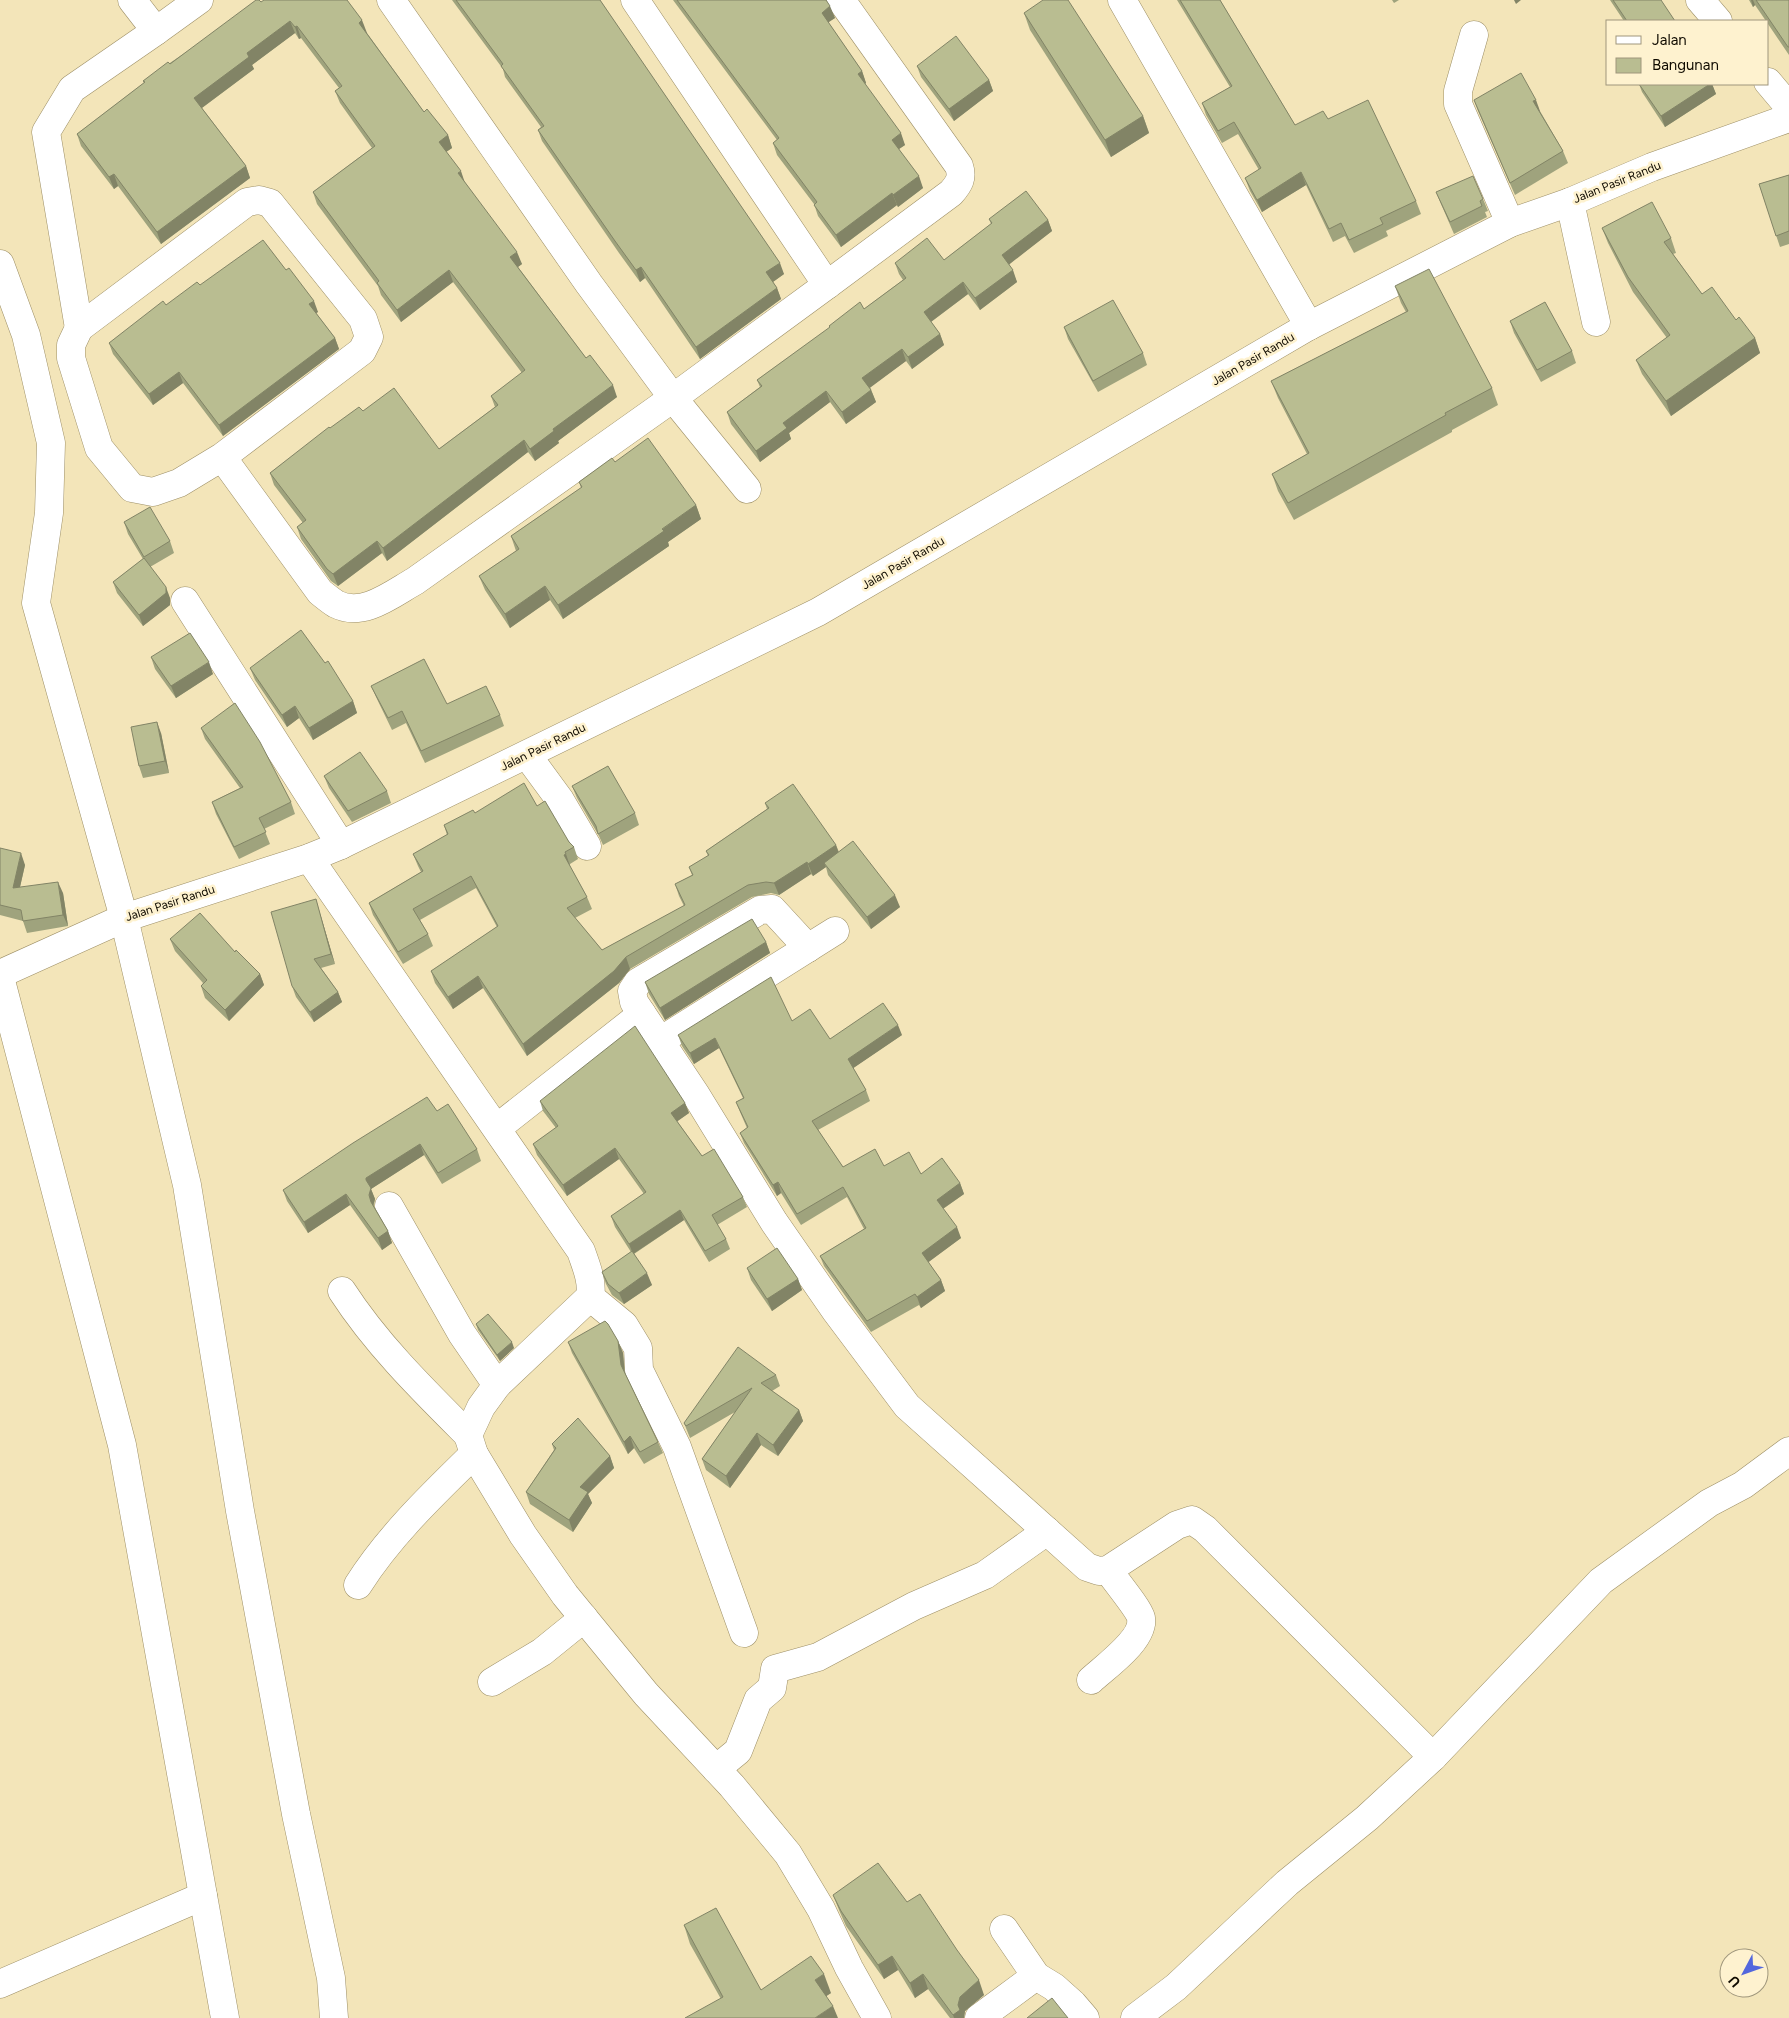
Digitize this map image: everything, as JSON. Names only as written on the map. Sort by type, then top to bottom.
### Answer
[{"type":"street","points":[[132,0],[156,31]]},
{"type":"street","points":[[79,328],[46,132],[72,89],[200,0]]},
{"type":"street","points":[[391,0],[589,284],[673,398],[747,489]]},
{"type":"street","points":[[635,0],[827,285]]},
{"type":"street","points":[[222,457],[320,592],[338,605],[357,609],[377,603],[415,581],[673,398],[952,193],[959,184],[962,174],[959,166],[841,0]]},
{"type":"street","points":[[1122,0],[1309,326]]},
{"type":"street","points":[[1700,0],[1717,20]]},
{"type":"street","points":[[1474,35],[1458,91],[1458,104],[1510,223]]},
{"type":"street","points":[[1769,83],[1789,107]]},
{"type":"street","name":"Jalan Pasir Randu","points":[[0,976],[124,918],[309,858],[341,845],[818,612],[1309,326],[1510,223],[1570,202],[1652,167],[1789,118]]},
{"type":"street","points":[[259,200],[270,203],[363,319],[369,337],[362,351],[222,457],[179,483],[153,492],[132,488],[99,448],[71,358],[71,345],[79,328],[247,202],[259,200]]},
{"type":"street","points":[[1570,202],[1596,322]]},
{"type":"street","points":[[0,264],[26,335],[51,443],[49,513],[36,603],[124,918],[188,1185],[240,1511],[296,1814],[331,1978],[334,2018]]},
{"type":"street","points":[[185,601],[341,845]]},
{"type":"street","points":[[527,755],[560,800],[587,846]]},
{"type":"street","points":[[309,858],[581,1251],[591,1289],[590,1297],[498,1385],[481,1407],[471,1444],[441,1486],[372,1562],[358,1585]]},
{"type":"street","points":[[808,948],[772,909],[760,910],[638,982],[632,991],[634,1002],[696,1095],[774,1222],[835,1310],[907,1406],[1087,1567],[1099,1571],[1108,1570],[1177,1525],[1192,1520],[1205,1529],[1433,1757]]},
{"type":"street","points":[[660,1041],[835,931]]},
{"type":"street","points":[[0,976],[122,1445],[226,2018]]},
{"type":"street","points":[[496,1128],[642,1014]]},
{"type":"street","points":[[389,1206],[462,1334],[498,1385]]},
{"type":"street","points":[[342,1291],[361,1320],[380,1343],[471,1444],[523,1535],[565,1595],[646,1694],[716,1769],[788,1854],[821,1909],[848,1968],[877,2018]]},
{"type":"street","points":[[590,1297],[624,1325],[638,1348],[639,1370],[677,1447],[744,1633]]},
{"type":"street","points":[[1135,2018],[1176,1987],[1287,1883],[1367,1818],[1433,1757],[1601,1581],[1701,1508],[1743,1485],[1789,1451]]},
{"type":"street","points":[[716,1769],[738,1751],[758,1700],[772,1688],[775,1669],[818,1657],[914,1606],[985,1575],[1047,1531]]},
{"type":"street","points":[[1091,1680],[1134,1641],[1141,1626],[1141,1616],[1108,1570]]},
{"type":"street","points":[[492,1682],[542,1652],[584,1618]]},
{"type":"street","points":[[0,1984],[203,1896]]},
{"type":"street","points":[[1004,1929],[1036,1976],[1054,1987],[1085,2018]]},
{"type":"street","points":[[979,2018],[1036,1976]]},
{"type":"building","points":[[256,0],[261,2],[264,0],[347,0],[362,20],[359,23],[424,112],[427,109],[448,135],[439,142],[461,171],[458,173],[517,252],[510,257],[586,358],[590,355],[613,385],[553,429],[554,431],[530,449],[524,440],[383,548],[377,541],[333,574],[327,569],[297,527],[306,520],[270,473],[329,427],[359,407],[363,411],[394,388],[439,449],[498,405],[491,396],[525,370],[449,270],[397,310],[377,283],[379,281],[313,192],[375,146],[335,91],[342,86],[297,26],[295,27],[290,21],[247,53],[249,57],[194,98],[246,166],[157,232],[114,174],[109,177],[77,134],[168,62],[170,64]]},
{"type":"building","points":[[456,0],[600,0],[780,263],[766,272],[777,288],[696,347],[641,267],[636,270],[538,130],[544,126],[501,66],[503,64]]},
{"type":"building","points":[[677,0],[826,0],[830,6],[822,13],[862,71],[858,74],[901,133],[892,140],[919,176],[893,195],[892,193],[836,235],[814,205],[817,202],[773,143],[779,138]]},
{"type":"building","points":[[1043,0],[1068,0],[1143,116],[1105,140],[1024,13]]},
{"type":"building","points":[[1180,0],[1220,0],[1295,125],[1323,111],[1328,119],[1368,100],[1416,201],[1380,218],[1383,224],[1349,240],[1341,223],[1329,229],[1301,172],[1257,200],[1245,178],[1261,168],[1234,122],[1218,131],[1202,103],[1232,86]]},
{"type":"building","points":[[1613,0],[1661,0],[1674,20],[1626,20]]},
{"type":"building","points":[[1756,0],[1789,0],[1789,47],[1788,47]]},
{"type":"building","points":[[956,36],[989,80],[949,109],[917,66]]},
{"type":"building","points":[[1521,73],[1536,100],[1533,101],[1563,151],[1510,183],[1474,100]]},
{"type":"building","points":[[1640,85],[1708,85],[1661,116]]},
{"type":"building","points":[[1789,175],[1789,231],[1776,236],[1759,184]]},
{"type":"building","points":[[1473,176],[1483,199],[1480,201],[1482,206],[1450,222],[1436,192]]},
{"type":"building","points":[[1026,191],[1048,220],[1002,255],[1013,270],[975,298],[963,282],[924,312],[940,334],[908,357],[902,349],[862,378],[871,390],[842,412],[826,391],[783,423],[787,428],[756,451],[727,412],[762,386],[757,380],[830,327],[860,302],[864,309],[906,278],[895,263],[927,238],[944,260],[992,223],[989,219]]},
{"type":"building","points":[[1652,202],[1671,238],[1664,242],[1702,294],[1712,287],[1736,320],[1739,317],[1755,338],[1666,401],[1636,360],[1670,335],[1628,277],[1602,228]]},
{"type":"building","points":[[263,240],[286,270],[289,268],[314,301],[309,304],[335,338],[219,425],[179,372],[149,394],[109,343],[163,301],[166,305],[197,282],[200,285]]},
{"type":"building","points":[[1429,269],[1492,388],[1288,503],[1272,474],[1309,453],[1271,381],[1408,311],[1395,286]]},
{"type":"building","points":[[1113,300],[1143,353],[1093,381],[1064,327]]},
{"type":"building","points":[[1545,302],[1572,351],[1537,370],[1510,321]]},
{"type":"building","points":[[648,438],[696,505],[662,529],[664,531],[558,605],[545,586],[505,614],[479,576],[519,549],[511,536],[582,487],[579,482],[612,458],[615,462]]},
{"type":"building","points":[[150,507],[170,541],[144,557],[124,522]]},
{"type":"building","points":[[144,558],[166,587],[166,593],[139,615],[113,582]]},
{"type":"building","points":[[301,630],[325,663],[328,661],[353,701],[309,728],[295,706],[282,715],[250,668]]},
{"type":"building","points":[[190,633],[209,662],[171,686],[151,657]]},
{"type":"building","points":[[424,659],[447,704],[486,686],[500,715],[421,751],[402,711],[388,718],[371,686]]},
{"type":"building","points":[[235,703],[260,742],[291,802],[259,818],[266,832],[234,847],[212,802],[243,787],[201,728]]},
{"type":"building","points":[[157,722],[165,761],[139,766],[131,727]]},
{"type":"building","points":[[360,752],[387,791],[348,811],[324,776]]},
{"type":"building","points":[[608,766],[635,813],[598,834],[596,826],[572,786]]},
{"type":"building","points":[[524,783],[537,806],[545,801],[569,842],[574,847],[565,852],[566,854],[564,855],[587,897],[567,908],[602,950],[685,905],[675,884],[693,875],[689,867],[709,855],[706,851],[769,808],[765,803],[793,784],[836,845],[808,864],[807,862],[774,883],[766,882],[748,885],[626,957],[614,971],[523,1044],[478,976],[448,997],[431,971],[498,926],[471,876],[413,909],[428,934],[398,952],[369,903],[423,871],[413,854],[448,834],[444,825],[473,810],[475,813]]},
{"type":"building","points":[[853,841],[895,895],[867,917],[824,863]]},
{"type":"building","points":[[0,848],[21,853],[13,888],[58,882],[63,915],[23,921],[21,910],[0,905]]},
{"type":"building","points":[[316,899],[331,954],[314,959],[338,992],[310,1012],[292,986],[271,912]]},
{"type":"building","points":[[200,913],[235,952],[236,950],[260,974],[225,1010],[201,986],[207,980],[170,939]]},
{"type":"building","points":[[752,919],[766,942],[660,1008],[645,982]]},
{"type":"building","points":[[771,977],[792,1021],[810,1009],[830,1039],[883,1003],[898,1025],[848,1059],[866,1090],[812,1121],[843,1167],[875,1149],[884,1166],[909,1152],[921,1174],[942,1158],[960,1183],[937,1200],[957,1227],[922,1253],[941,1280],[917,1297],[915,1294],[867,1321],[820,1256],[866,1228],[843,1187],[797,1214],[778,1182],[773,1185],[740,1133],[748,1127],[736,1102],[744,1098],[715,1038],[690,1053],[678,1035]]},
{"type":"building","points":[[635,1026],[685,1103],[671,1113],[702,1156],[714,1149],[743,1197],[712,1215],[726,1239],[705,1251],[680,1210],[629,1244],[611,1216],[646,1192],[615,1148],[563,1185],[533,1144],[558,1126],[540,1101]]},
{"type":"building","points":[[427,1097],[437,1111],[448,1104],[477,1149],[438,1173],[420,1144],[366,1178],[371,1188],[369,1195],[371,1202],[388,1231],[378,1238],[346,1194],[304,1222],[283,1190],[353,1143]]},
{"type":"building","points":[[777,1248],[798,1279],[767,1299],[747,1268]]},
{"type":"building","points":[[632,1251],[647,1273],[619,1293],[608,1284],[602,1272]]},
{"type":"building","points":[[488,1314],[512,1342],[497,1355],[476,1324]]},
{"type":"building","points":[[605,1321],[618,1341],[621,1365],[658,1442],[640,1452],[630,1436],[624,1442],[568,1342]]},
{"type":"building","points":[[738,1347],[776,1375],[761,1383],[799,1410],[773,1445],[757,1433],[726,1476],[702,1459],[752,1388],[686,1426],[684,1423]]},
{"type":"building","points":[[578,1418],[610,1456],[580,1487],[588,1492],[569,1520],[526,1492],[556,1448],[552,1444]]},
{"type":"building","points":[[878,1863],[907,1902],[920,1894],[979,1980],[960,1997],[958,2005],[960,2010],[953,2015],[923,1974],[910,1983],[892,1956],[878,1965],[841,1911],[833,1895]]},
{"type":"building","points":[[716,1908],[761,1990],[811,1956],[824,1974],[815,1980],[833,2006],[815,2018],[685,2018],[723,1997],[684,1925]]},
{"type":"building","points":[[1052,1998],[1068,2018],[1027,2018]]}]
